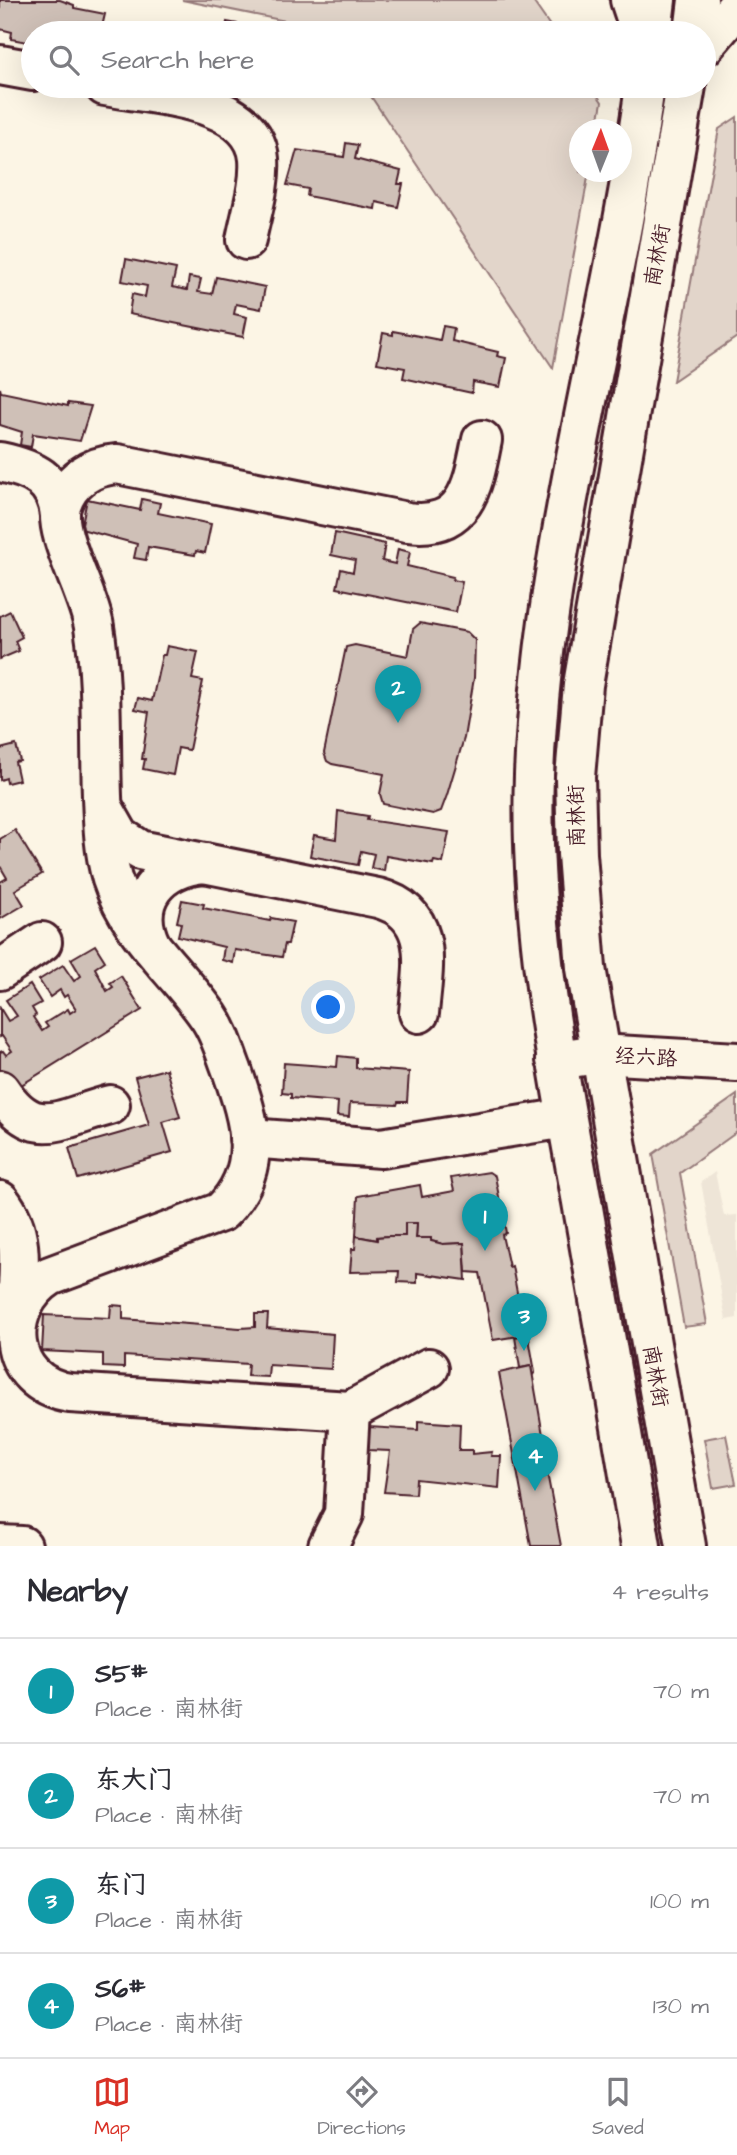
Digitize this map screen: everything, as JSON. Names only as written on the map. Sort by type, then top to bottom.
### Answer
[{"type":"main road","points":[[630,0],[637,21]]},
{"type":"main road","points":[[653,21],[656,0]]},
{"type":"main road","points":[[695,21],[698,0]]},
{"type":"main road","points":[[716,32],[737,7]]},
{"type":"main road","points":[[0,65],[21,69]]},
{"type":"main road","points":[[164,98],[209,107],[236,117],[246,125],[257,146],[259,169],[246,240]]},
{"type":"main road","name":"南林街","points":[[642,1546],[556,1060],[535,855],[534,776],[541,682],[573,472],[643,98]]},
{"type":"main road","name":"南林街","points":[[684,98],[617,475],[582,698],[575,777],[577,855],[586,968],[598,1054],[686,1546]]},
{"type":"main road","points":[[60,515],[70,487],[85,474],[105,465],[126,466],[419,524],[442,519],[466,500],[474,481],[482,440]]},
{"type":"main road","points":[[12,465],[60,475],[85,474]]},
{"type":"main road","points":[[12,465],[36,472],[52,488],[60,515],[61,531],[88,600],[96,639],[106,854],[114,885],[128,915],[214,1025],[248,1116],[250,1138],[244,1183],[221,1212],[37,1284],[27,1294],[15,1321]]},
{"type":"main road","points":[[103,807],[113,829],[129,844],[378,898],[400,907],[416,924],[423,944],[419,1013]]},
{"type":"main road","points":[[152,948],[144,920],[149,894],[157,882],[177,867],[207,863]]},
{"type":"main road","points":[[0,970],[42,942]]},
{"type":"main road","name":"经六路","points":[[556,1060],[598,1054],[737,1062]]},
{"type":"main road","points":[[0,1090],[21,1117],[41,1124],[110,1105]]},
{"type":"main road","points":[[250,1138],[381,1148],[566,1118]]},
{"type":"main road","points":[[8,1217],[25,1246],[46,1261],[61,1265],[82,1265]]},
{"type":"main road","points":[[8,1217],[20,1252],[15,1321],[16,1348],[28,1373],[57,1391],[350,1411],[429,1368]]},
{"type":"main road","points":[[328,1546],[344,1514],[350,1411]]},
{"type":"main road","points":[[0,1545],[22,1546]]},
{"type":"shaded area","points":[[182,0],[532,0],[547,21],[286,21]]},
{"type":"shaded area","points":[[372,98],[599,98],[602,102],[599,119],[569,119],[569,182],[587,182],[553,368]]},
{"type":"shaded area","points":[[737,117],[737,337],[673,381],[719,129]]},
{"type":"shaded area","points":[[737,1095],[737,1132],[680,1173],[707,1324],[684,1327],[653,1154]]},
{"type":"shaded area","points":[[715,1172],[724,1216],[737,1215],[737,1318],[726,1320],[701,1182]]},
{"type":"shaded area","points":[[726,1435],[736,1484],[713,1488],[704,1439]]},
{"type":"building","points":[[0,0],[60,0],[74,5],[74,8],[105,14],[103,21],[21,21],[21,41],[11,39],[12,32],[0,29]]},
{"type":"building","points":[[346,143],[358,145],[355,159],[401,171],[398,184],[403,184],[398,207],[376,202],[375,209],[307,196],[308,189],[287,185],[297,150],[344,157]]},
{"type":"building","points":[[126,259],[176,269],[172,287],[187,290],[189,277],[201,279],[198,292],[212,294],[216,277],[265,287],[261,309],[236,304],[234,314],[247,317],[243,337],[129,314],[132,294],[145,297],[147,286],[122,281]]},
{"type":"building","points":[[443,326],[454,328],[452,341],[498,352],[497,356],[506,358],[500,387],[473,382],[472,393],[403,378],[405,368],[377,363],[383,333],[393,335],[393,331],[440,340]]},
{"type":"building","points":[[0,388],[1,392],[68,406],[68,403],[91,406],[80,441],[33,434],[31,447],[20,445],[22,432],[0,425]]},
{"type":"building","points":[[87,499],[140,510],[142,499],[160,503],[158,513],[211,524],[205,553],[196,551],[195,555],[148,547],[146,560],[134,558],[137,544],[81,529]]},
{"type":"building","points":[[335,533],[385,544],[382,561],[395,564],[398,549],[410,552],[407,566],[453,577],[452,580],[462,582],[456,612],[337,588],[341,569],[353,572],[355,560],[331,555]]},
{"type":"building","points":[[10,611],[22,637],[15,641],[19,651],[0,659],[0,616]]},
{"type":"building","points":[[420,623],[467,632],[475,640],[474,678],[464,738],[441,811],[433,814],[383,804],[380,794],[384,774],[332,764],[327,761],[324,753],[346,647],[355,645],[408,656],[413,629]]},
{"type":"building","points":[[167,646],[198,652],[192,679],[203,681],[189,750],[178,748],[173,775],[143,769],[149,712],[135,709],[138,698],[152,701],[162,655],[165,655]]},
{"type":"building","points":[[16,745],[20,761],[15,762],[19,780],[7,783],[6,778],[0,780],[0,749]]},
{"type":"building","points":[[338,811],[368,816],[367,820],[449,832],[443,863],[434,861],[433,864],[386,856],[384,871],[371,868],[374,854],[361,851],[358,865],[310,856],[314,835],[336,839]]},
{"type":"building","points":[[15,830],[42,874],[15,890],[24,905],[0,919],[0,882],[7,878],[0,866],[0,839]]},
{"type":"building","points":[[182,900],[204,904],[203,908],[270,921],[271,918],[293,922],[282,957],[235,950],[233,963],[222,960],[224,947],[178,936],[181,923],[177,922]]},
{"type":"building","points":[[95,945],[105,961],[95,968],[107,991],[113,987],[110,983],[121,976],[142,1010],[13,1090],[0,1069],[0,1052],[3,1051],[6,1055],[12,1051],[2,1036],[0,1037],[0,1008],[8,1021],[17,1016],[6,1000],[30,985],[41,1003],[32,1008],[36,1015],[33,1017],[42,1031],[48,1027],[45,1023],[68,1009],[70,1013],[76,1009],[67,995],[64,997],[60,990],[50,997],[39,980],[63,965],[74,981],[81,976],[71,959]]},
{"type":"building","points":[[338,1056],[356,1058],[356,1068],[409,1072],[407,1102],[398,1102],[397,1105],[350,1103],[349,1117],[337,1116],[338,1102],[291,1098],[291,1094],[282,1093],[284,1063],[337,1067]]},
{"type":"building","points":[[166,1069],[180,1117],[163,1122],[172,1152],[78,1179],[69,1148],[149,1125],[135,1077]]},
{"type":"building","points":[[489,1172],[495,1176],[506,1233],[502,1235],[509,1267],[512,1266],[525,1335],[493,1340],[480,1273],[466,1272],[464,1243],[443,1244],[431,1241],[431,1238],[416,1238],[417,1223],[405,1223],[405,1236],[377,1237],[377,1240],[356,1236],[358,1196],[420,1185],[422,1197],[454,1191],[451,1178]]},
{"type":"building","points":[[405,1223],[417,1223],[416,1238],[431,1238],[431,1241],[443,1244],[464,1243],[466,1280],[417,1273],[417,1283],[398,1282],[399,1271],[350,1272],[356,1236],[377,1240],[377,1237],[405,1236]]},
{"type":"building","points":[[111,1305],[123,1306],[123,1319],[240,1328],[255,1327],[255,1314],[268,1314],[267,1328],[333,1334],[331,1369],[269,1365],[268,1377],[247,1376],[248,1364],[124,1356],[124,1368],[103,1367],[103,1354],[42,1351],[44,1315],[110,1318]]},
{"type":"building","points":[[523,1325],[527,1327],[535,1372],[532,1376],[531,1366],[520,1368],[515,1337],[525,1335]]},
{"type":"building","points":[[531,1366],[543,1435],[540,1436],[561,1546],[531,1546],[499,1373]]},
{"type":"building","points":[[418,1421],[460,1424],[459,1450],[472,1450],[472,1454],[492,1452],[491,1456],[501,1456],[499,1488],[416,1479],[415,1494],[384,1492],[390,1451],[367,1450],[369,1427],[418,1430]]},
{"type":"place","name":"东大门","points":[[398,723]]},
{"type":"place","name":"S5#","points":[[485,1251]]},
{"type":"place","name":"东门","points":[[524,1351]]},
{"type":"place","name":"S6#","points":[[535,1491]]}]
